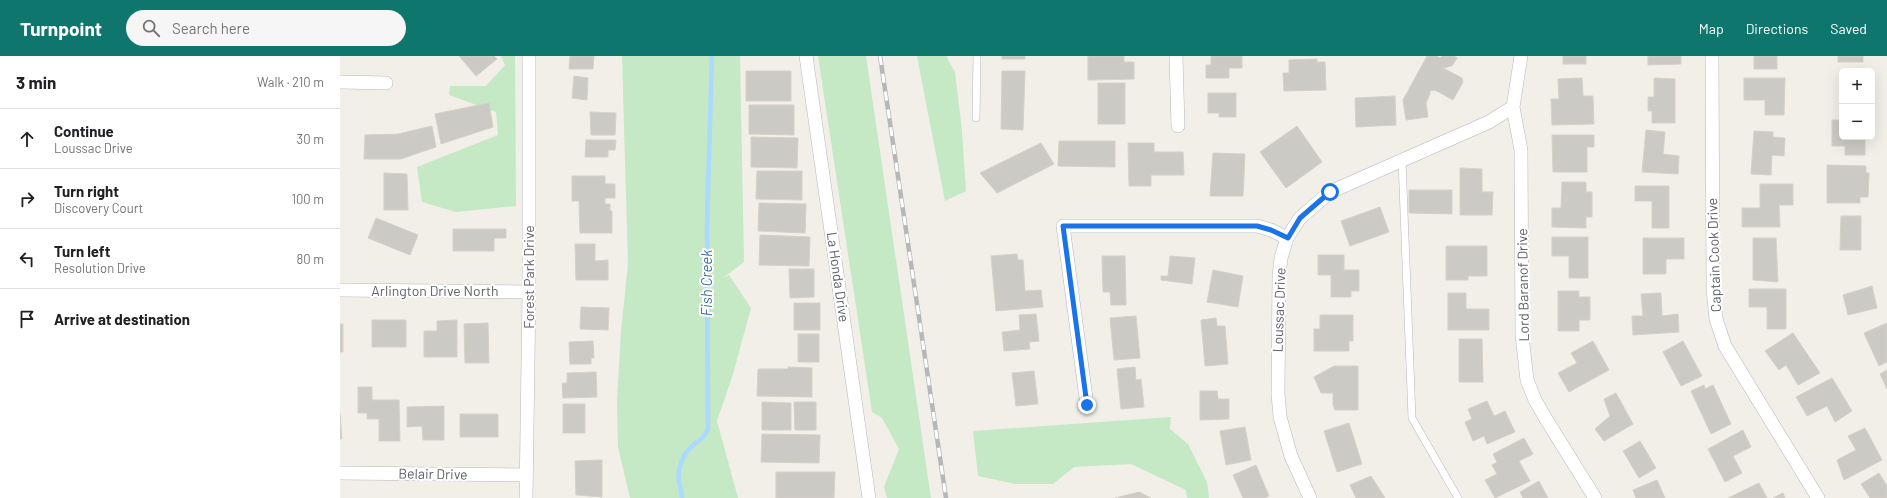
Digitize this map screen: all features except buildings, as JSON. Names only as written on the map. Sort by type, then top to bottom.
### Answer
[{"type":"street","name":"Forest Park Drive","points":[[526,498],[529,292],[529,56]]},
{"type":"street","name":"La Honda Drive","points":[[806,56],[869,498]]},
{"type":"street","points":[[1176,56],[1178,126]]},
{"type":"street","name":"Lord Baranof Drive","points":[[1521,56],[1513,107],[1521,150],[1522,335],[1528,380],[1546,419],[1595,498]]},
{"type":"street","name":"Captain Cook Drive","points":[[1712,56],[1713,289],[1716,319],[1725,346],[1818,498]]},
{"type":"street","points":[[340,82],[386,83]]},
{"type":"street","name":"Loussac Drive","points":[[1310,498],[1299,476],[1285,436],[1280,417],[1278,394],[1279,276],[1281,258],[1288,238],[1300,218],[1330,192],[1489,122],[1513,107]]},
{"type":"street","points":[[1087,405],[1063,226],[1257,226],[1271,230],[1288,238]]},
{"type":"street","name":"Arlington Drive North","points":[[340,290],[529,292]]},
{"type":"street","name":"Belair Drive","points":[[340,473],[526,475]]},
{"type":"lane","points":[[976,56],[976,118]]},
{"type":"lane","points":[[1402,160],[1412,418],[1458,498]]},
{"type":"green space","points":[[501,56],[515,56],[516,206],[456,212],[422,202],[417,167],[498,135],[496,112],[449,95],[450,86],[486,86],[505,65]]},
{"type":"green space","points":[[622,56],[740,56],[744,262],[723,278],[729,275],[751,308],[733,374],[717,421],[738,498],[630,498],[618,447],[617,402],[621,331],[628,264]]},
{"type":"green space","points":[[818,56],[866,56],[931,498],[887,498],[884,487],[899,449],[882,418],[872,412]]},
{"type":"green space","points":[[917,56],[946,56],[955,72],[962,131],[966,191],[945,201]]},
{"type":"green space","points":[[1171,417],[1170,429],[1188,444],[1207,482],[1209,498],[1187,498],[1186,490],[1131,464],[1074,467],[1053,484],[1016,484],[978,476],[973,431]]},
{"type":"waterway","name":"Fish Creek","points":[[682,498],[679,482],[681,463],[688,450],[703,438],[708,429],[707,224],[712,56]]},
{"type":"railway","points":[[880,56],[946,498]]},
{"type":"route","points":[[1087,405],[1063,226],[1257,226],[1271,230],[1288,238],[1300,218],[1330,192]]}]
